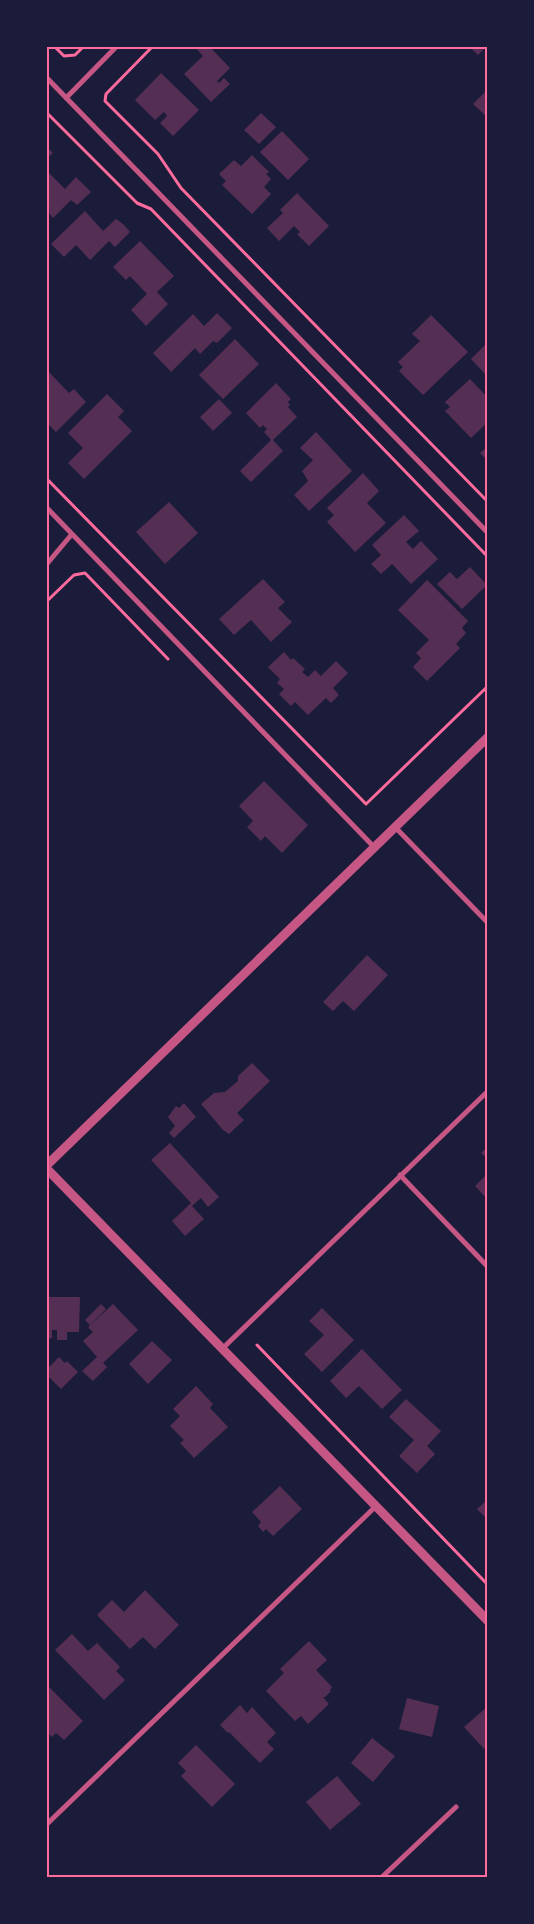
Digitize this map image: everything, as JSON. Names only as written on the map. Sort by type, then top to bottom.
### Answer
[{"type":"street","points":[[66,98],[117,46]]},
{"type":"street","points":[[46,77],[488,533]]},
{"type":"street","points":[[46,507],[374,847]]},
{"type":"street","points":[[46,565],[72,534]]},
{"type":"street","points":[[488,737],[46,1167],[488,1620]]},
{"type":"street","points":[[395,827],[488,923]]},
{"type":"street","points":[[222,1349],[488,1091]]},
{"type":"street","points":[[400,1175],[488,1267]]},
{"type":"street","points":[[46,1825],[376,1507]]},
{"type":"street","points":[[381,1878],[456,1807]]},
{"type":"path","points":[[54,46],[64,56],[75,55],[84,46]]},
{"type":"path","points":[[153,46],[106,94],[105,101],[158,154],[181,188],[488,502]]},
{"type":"path","points":[[46,112],[137,203],[151,209],[488,557]]},
{"type":"path","points":[[46,478],[366,804],[488,686]]},
{"type":"path","points":[[46,602],[74,575],[85,573],[168,659]]},
{"type":"path","points":[[257,1344],[488,1585]]},
{"type":"building","points":[[194,46],[213,46],[211,48],[230,68],[217,81],[219,83],[224,78],[230,84],[211,102],[184,74],[203,56]]},
{"type":"building","points":[[469,46],[487,46],[478,55]]},
{"type":"building","points":[[161,73],[199,110],[173,136],[160,123],[167,116],[164,112],[155,120],[135,100]]},
{"type":"building","points":[[488,89],[488,118],[473,104]]},
{"type":"building","points":[[261,113],[276,127],[259,144],[244,130]]},
{"type":"building","points":[[282,131],[309,159],[288,180],[260,152]]},
{"type":"building","points":[[46,146],[53,153],[46,159]]},
{"type":"building","points":[[252,155],[269,172],[266,174],[271,179],[264,187],[271,194],[252,214],[222,185],[226,181],[219,174],[234,160],[241,166]]},
{"type":"building","points":[[46,170],[65,189],[76,177],[91,192],[77,205],[71,200],[53,218],[48,212],[46,214]]},
{"type":"building","points":[[297,193],[329,226],[309,246],[297,234],[300,232],[294,226],[279,241],[267,228],[283,213],[280,210]]},
{"type":"building","points":[[85,211],[103,231],[116,219],[130,232],[115,247],[109,241],[90,260],[76,245],[64,257],[51,244]]},
{"type":"building","points":[[140,241],[174,276],[157,292],[168,304],[146,326],[131,310],[147,294],[130,276],[126,280],[113,267]]},
{"type":"building","points":[[217,313],[232,328],[217,343],[213,341],[200,354],[195,348],[171,372],[153,353],[193,314],[204,326]]},
{"type":"building","points":[[431,315],[468,352],[423,395],[399,371],[403,367],[398,362],[420,341],[412,334]]},
{"type":"building","points":[[235,339],[259,364],[223,399],[199,375]]},
{"type":"building","points":[[488,342],[488,373],[486,375],[471,359]]},
{"type":"building","points":[[49,372],[69,393],[74,389],[86,402],[56,432],[46,422],[46,375]]},
{"type":"building","points":[[470,379],[488,398],[488,422],[471,438],[445,411],[450,407],[445,402]]},
{"type":"building","points":[[276,383],[291,399],[288,402],[290,405],[288,407],[297,417],[273,440],[283,451],[251,482],[240,471],[271,440],[264,432],[267,429],[263,425],[260,428],[246,413]]},
{"type":"building","points":[[107,394],[124,411],[118,417],[132,431],[84,479],[68,463],[83,448],[68,433]]},
{"type":"building","points":[[219,399],[232,413],[213,431],[200,417]]},
{"type":"building","points":[[316,432],[352,471],[309,511],[294,495],[308,481],[302,471],[313,460],[300,448]]},
{"type":"building","points":[[488,446],[488,461],[480,453]]},
{"type":"building","points":[[363,473],[379,491],[367,503],[386,523],[355,552],[327,522],[334,515],[327,508]]},
{"type":"building","points":[[169,502],[198,533],[165,564],[136,532]]},
{"type":"building","points":[[404,515],[419,531],[406,542],[413,549],[421,541],[438,559],[411,584],[392,564],[381,574],[371,564],[381,555],[372,545]]},
{"type":"building","points":[[470,567],[487,585],[462,609],[437,584],[450,572],[457,579]]},
{"type":"building","points":[[263,579],[285,602],[278,608],[292,622],[271,642],[251,620],[234,635],[219,619]]},
{"type":"building","points":[[427,580],[468,621],[462,628],[466,633],[456,644],[460,648],[427,681],[413,667],[421,658],[416,653],[429,640],[398,610]]},
{"type":"building","points":[[284,652],[291,660],[293,658],[305,669],[302,672],[308,677],[315,670],[321,676],[336,661],[348,673],[333,688],[339,695],[331,703],[326,698],[308,715],[295,702],[291,706],[279,694],[284,689],[277,683],[280,679],[268,667]]},
{"type":"building","points":[[264,781],[308,825],[282,853],[265,836],[261,841],[247,827],[253,821],[239,806]]},
{"type":"building","points":[[367,955],[388,975],[354,1011],[343,1001],[333,1011],[323,1002]]},
{"type":"building","points":[[252,1063],[270,1081],[237,1113],[244,1120],[229,1134],[223,1130],[201,1104],[214,1093],[225,1092],[238,1081],[238,1076]]},
{"type":"building","points":[[184,1103],[196,1117],[174,1138],[169,1133],[175,1126],[168,1117],[176,1106],[179,1108]]},
{"type":"building","points":[[170,1143],[219,1197],[208,1207],[201,1198],[192,1206],[204,1219],[185,1236],[172,1221],[191,1203],[151,1160]]},
{"type":"building","points":[[488,1146],[488,1159],[481,1153]]},
{"type":"building","points":[[488,1173],[488,1200],[475,1186]]},
{"type":"building","points":[[46,1297],[80,1297],[79,1332],[67,1332],[67,1340],[57,1340],[57,1330],[52,1330],[52,1338],[46,1339]]},
{"type":"building","points":[[101,1304],[106,1309],[90,1325],[85,1320]]},
{"type":"building","points":[[113,1304],[138,1330],[103,1363],[107,1367],[93,1381],[82,1371],[97,1357],[83,1341],[93,1332],[88,1327]]},
{"type":"building","points":[[322,1308],[354,1340],[322,1372],[304,1354],[324,1335],[309,1321]]},
{"type":"building","points":[[152,1341],[172,1360],[148,1384],[129,1364]]},
{"type":"building","points":[[362,1349],[402,1390],[382,1409],[359,1386],[346,1398],[330,1381]]},
{"type":"building","points":[[59,1357],[65,1363],[67,1361],[78,1372],[61,1389],[48,1376],[50,1374],[46,1370]]},
{"type":"building","points":[[196,1386],[213,1404],[210,1408],[228,1427],[194,1458],[180,1443],[184,1440],[170,1426],[180,1416],[173,1409]]},
{"type":"building","points":[[406,1399],[441,1431],[427,1446],[435,1454],[417,1473],[399,1456],[414,1440],[389,1417]]},
{"type":"building","points":[[280,1486],[302,1509],[273,1536],[266,1529],[263,1532],[258,1526],[261,1522],[252,1512]]},
{"type":"building","points":[[488,1499],[488,1520],[477,1509]]},
{"type":"building","points":[[145,1590],[179,1625],[155,1649],[143,1637],[130,1649],[97,1615],[112,1600],[124,1612]]},
{"type":"building","points":[[72,1634],[88,1651],[97,1643],[120,1667],[116,1671],[125,1680],[104,1700],[55,1650]]},
{"type":"building","points":[[309,1641],[327,1660],[316,1670],[332,1687],[331,1691],[323,1697],[329,1704],[308,1724],[301,1716],[295,1721],[266,1691],[284,1673],[280,1669]]},
{"type":"building","points":[[46,1684],[83,1721],[64,1740],[56,1733],[52,1737],[46,1731]]},
{"type":"building","points":[[407,1698],[439,1706],[432,1737],[399,1729]]},
{"type":"building","points":[[240,1705],[247,1713],[252,1707],[276,1733],[267,1742],[274,1749],[260,1763],[220,1725]]},
{"type":"building","points":[[488,1706],[488,1745],[484,1749],[464,1727]]},
{"type":"building","points":[[372,1738],[395,1756],[373,1782],[351,1763]]},
{"type":"building","points":[[196,1745],[235,1784],[212,1807],[181,1776],[186,1771],[178,1763]]},
{"type":"building","points":[[337,1776],[361,1804],[330,1830],[306,1802]]}]
